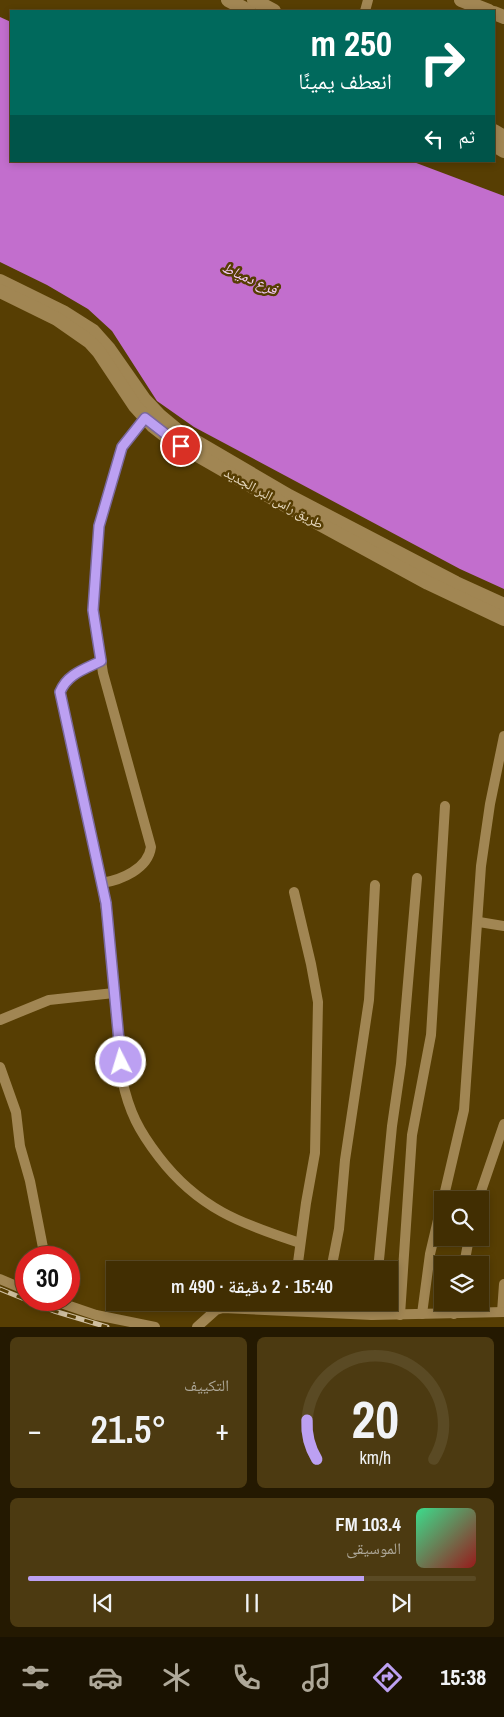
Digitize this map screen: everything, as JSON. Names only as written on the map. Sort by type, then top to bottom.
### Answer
[{"type":"main road","points":[[228,0],[247,10]]},
{"type":"main road","points":[[254,0],[272,10]]},
{"type":"main road","points":[[461,0],[486,10]]},
{"type":"main road","name":"طريق راس البر الجديد","points":[[0,281],[84,324],[110,348],[144,399],[169,424],[286,500],[450,594],[504,619]]},
{"type":"main road","name":"طريق راس البر الجديد","points":[[0,291],[57,319],[90,342],[145,418],[181,446],[286,500],[504,605]]},
{"type":"street","points":[[102,883],[114,881],[142,865],[150,856],[151,848],[101,661],[93,610],[99,526],[122,447],[145,418]]},
{"type":"street","points":[[101,661],[69,678],[63,683],[60,692],[102,883],[107,916],[122,1079],[128,1104],[141,1134],[186,1189],[209,1205],[252,1227],[300,1243]]},
{"type":"street","points":[[445,1191],[464,1110],[479,922],[481,866],[490,804],[504,736]]},
{"type":"street","points":[[400,1315],[412,1135],[431,1035],[445,806]]},
{"type":"street","points":[[379,1261],[392,1126],[401,1064],[417,878]]},
{"type":"street","points":[[333,1261],[339,1229],[345,1160],[368,1000],[375,885]]},
{"type":"street","points":[[294,892],[312,964],[318,1002],[315,1153],[298,1261]]},
{"type":"street","points":[[479,922],[504,926]]},
{"type":"street","points":[[0,1020],[48,1000],[114,993]]},
{"type":"street","points":[[0,1067],[16,1112],[20,1146],[30,1181],[43,1246]]},
{"type":"street","points":[[481,1191],[504,1124]]},
{"type":"street","points":[[422,1314],[434,1238]]},
{"type":"street","points":[[0,1279],[15,1285]]},
{"type":"street","points":[[345,1311],[372,1315],[503,1312],[504,1284]]},
{"type":"street","points":[[80,1310],[96,1315],[155,1327]]},
{"type":"street","points":[[197,1327],[215,1311]]},
{"type":"street","points":[[372,1315],[373,1311]]},
{"type":"water","name":"فرع دمياط","points":[[0,17],[10,22],[10,162],[414,162],[504,196],[504,589],[460,569],[194,427],[157,401],[112,331],[88,309],[47,285],[0,262]]},
{"type":"railway","points":[[0,1289],[54,1311],[107,1327]]},
{"type":"route","points":[[121,1062],[106,903],[60,692],[63,683],[69,678],[101,661],[93,610],[99,526],[117,458],[122,447],[145,418],[181,446]]}]
